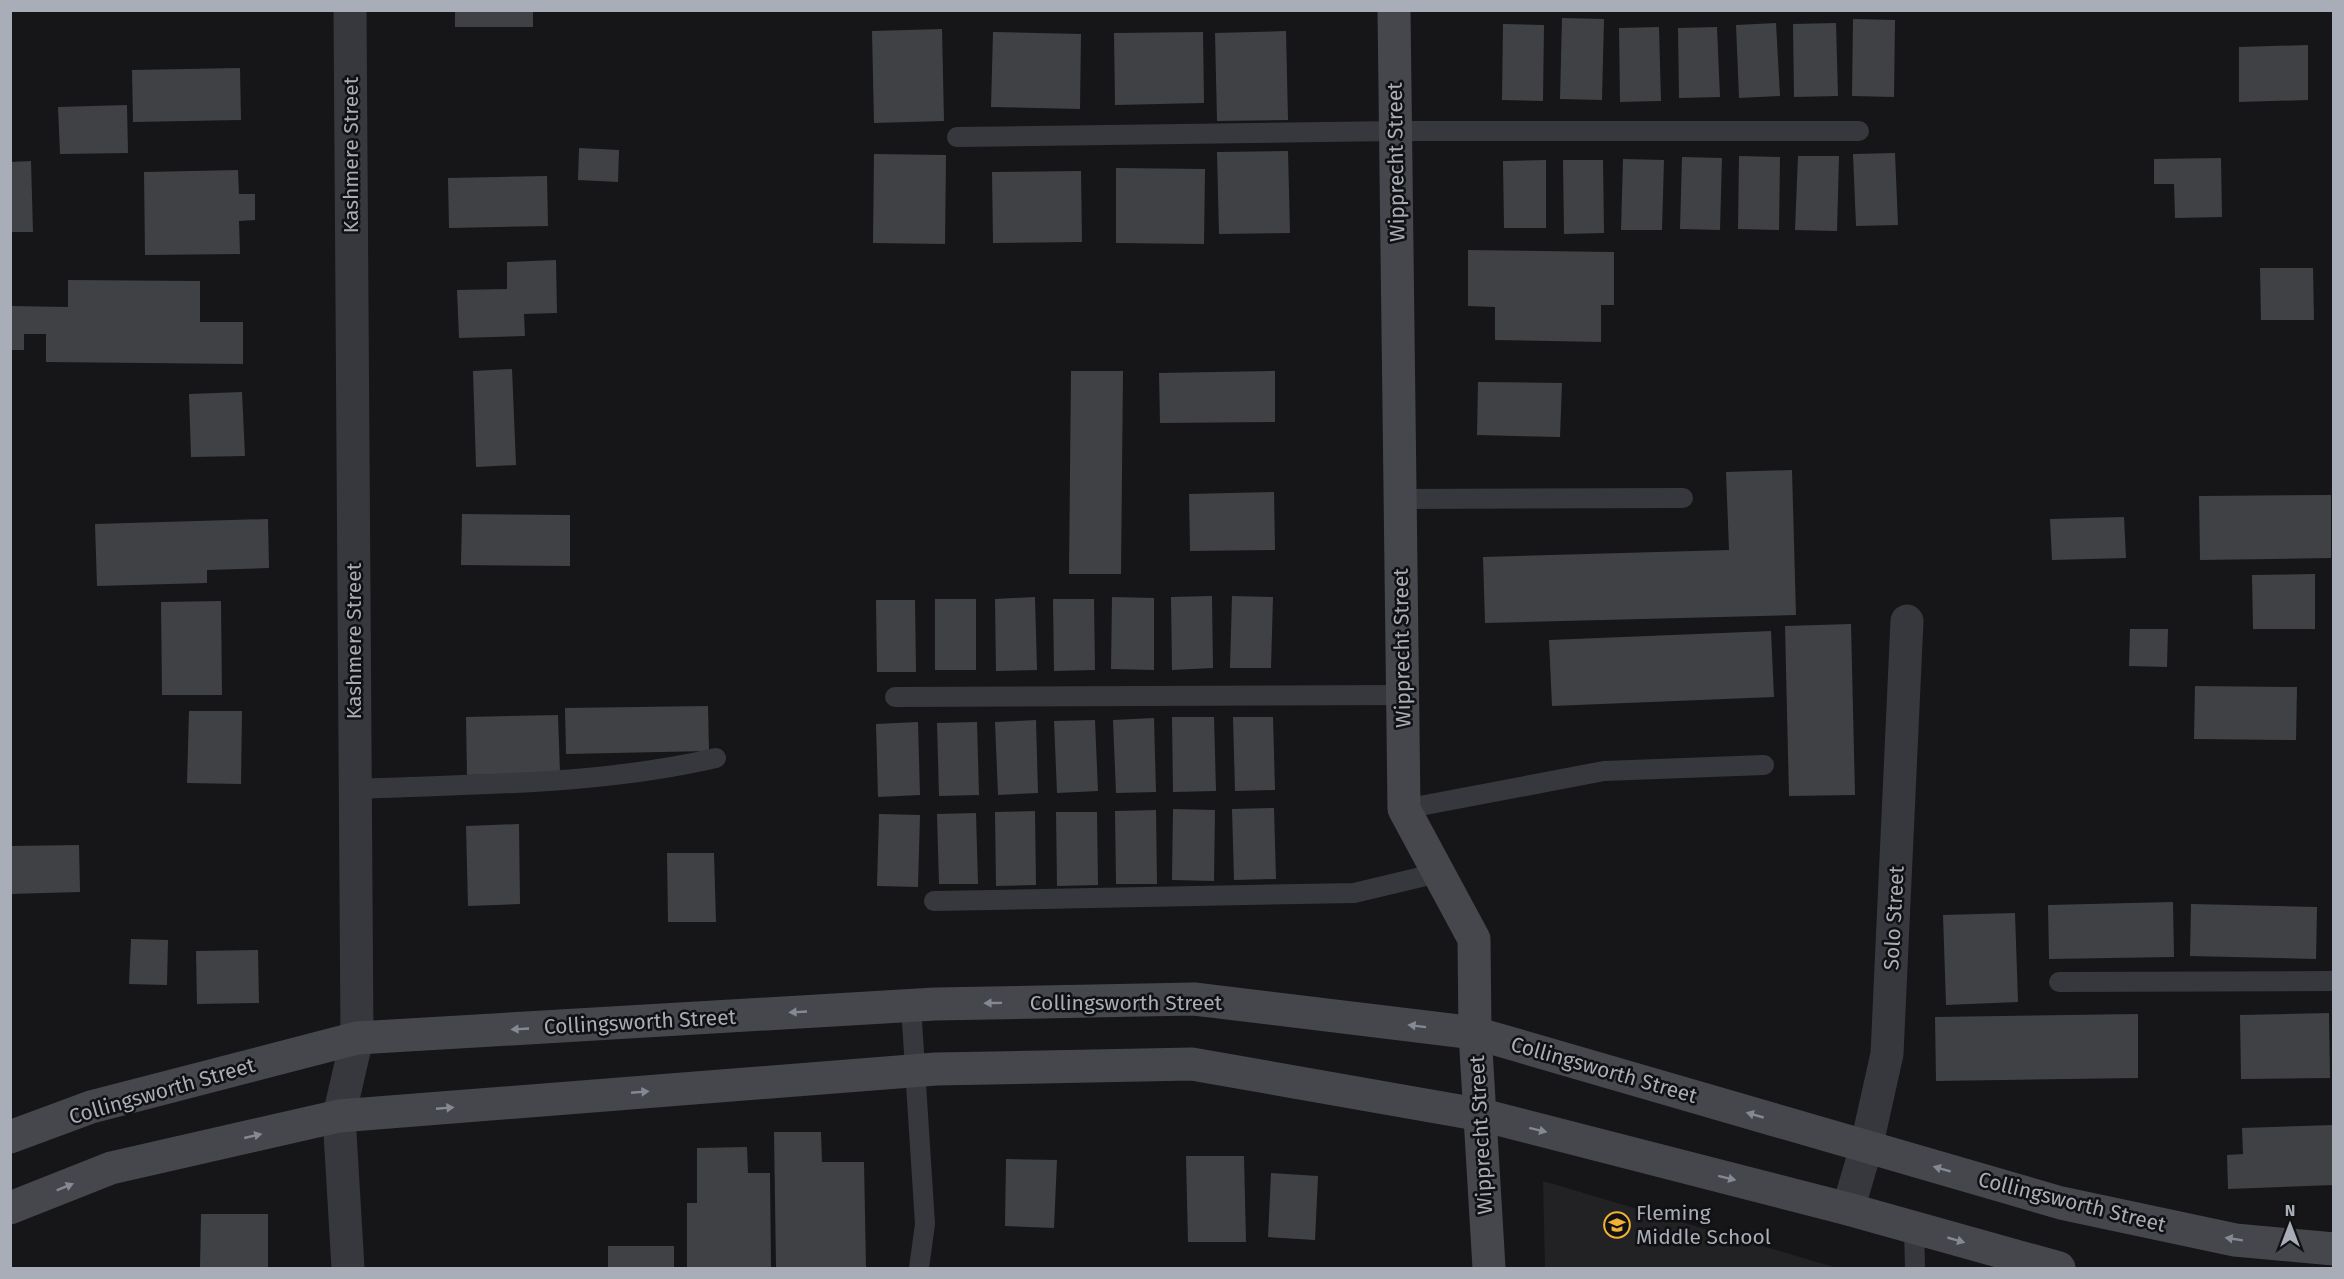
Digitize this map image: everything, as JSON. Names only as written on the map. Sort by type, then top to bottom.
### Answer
[{"type":"main road","name":"Wipprecht Street","points":[[1394,10],[1404,809],[1474,939],[1475,1033],[1482,1115],[1489,1269]]},
{"type":"main road","name":"Collingsworth Street","points":[[10,1137],[91,1107],[357,1038],[911,1006],[1194,999],[1475,1033],[2061,1203],[2235,1240],[2334,1250]]},
{"type":"main road","points":[[10,1208],[111,1168],[339,1116],[916,1070],[1192,1064],[1482,1115],[1848,1209],[2059,1269]]},
{"type":"street","name":"Kashmere Street","points":[[348,1269],[339,1116],[357,1038],[350,10]]},
{"type":"street","name":"Solo Street","points":[[1848,1209],[1866,1148],[1887,1054],[1907,621]]},
{"type":"lane","points":[[957,137],[1396,131],[1859,131]]},
{"type":"lane","points":[[1399,499],[1683,498]]},
{"type":"lane","points":[[895,697],[1403,695]]},
{"type":"lane","points":[[355,789],[544,780],[674,768],[716,759]]},
{"type":"lane","points":[[1404,809],[1604,771],[1764,765]]},
{"type":"lane","points":[[934,901],[1354,893],[1438,873]]},
{"type":"lane","points":[[2059,982],[2334,981]]},
{"type":"lane","points":[[911,1006],[925,1224],[920,1269]]},
{"type":"lane","points":[[1914,1228],[1915,1269]]},
{"type":"shaded area","name":"Fleming Middle School","points":[[1543,1181],[1837,1268],[1545,1268]]},
{"type":"building","points":[[455,10],[533,10],[533,27],[455,27]]},
{"type":"building","points":[[1562,18],[1604,19],[1602,100],[1560,99]]},
{"type":"building","points":[[1853,19],[1895,20],[1894,97],[1852,96]]},
{"type":"building","points":[[1776,23],[1780,96],[1739,98],[1736,25]]},
{"type":"building","points":[[1836,23],[1838,96],[1794,97],[1793,24]]},
{"type":"building","points":[[1503,24],[1544,25],[1543,101],[1502,100]]},
{"type":"building","points":[[1659,27],[1661,101],[1620,102],[1619,28]]},
{"type":"building","points":[[1717,27],[1720,97],[1679,98],[1678,28]]},
{"type":"building","points":[[942,29],[944,121],[874,123],[872,31]]},
{"type":"building","points":[[1286,31],[1288,120],[1217,121],[1215,33]]},
{"type":"building","points":[[993,32],[1081,34],[1080,109],[991,107]]},
{"type":"building","points":[[1203,32],[1204,103],[1115,105],[1114,33]]},
{"type":"building","points":[[2308,45],[2308,100],[2239,102],[2239,47]]},
{"type":"building","points":[[240,68],[241,120],[133,122],[132,70]]},
{"type":"building","points":[[127,105],[128,153],[60,154],[58,107]]},
{"type":"building","points":[[579,148],[619,150],[618,182],[578,180]]},
{"type":"building","points":[[1288,151],[1290,233],[1219,234],[1217,152]]},
{"type":"building","points":[[1895,153],[1898,225],[1856,226],[1853,154]]},
{"type":"building","points":[[874,154],[946,155],[945,244],[873,243]]},
{"type":"building","points":[[1739,156],[1780,157],[1779,230],[1738,229]]},
{"type":"building","points":[[1798,156],[1839,156],[1837,231],[1795,230]]},
{"type":"building","points":[[1682,157],[1722,158],[1720,230],[1680,229]]},
{"type":"building","points":[[2221,158],[2222,217],[2175,218],[2174,184],[2154,184],[2154,159]]},
{"type":"building","points":[[1623,159],[1664,160],[1662,230],[1621,230]]},
{"type":"building","points":[[1546,160],[1546,228],[1504,228],[1503,161]]},
{"type":"building","points":[[1563,160],[1603,160],[1604,233],[1564,234]]},
{"type":"building","points":[[31,161],[33,232],[10,232],[10,162]]},
{"type":"building","points":[[1116,168],[1205,169],[1204,244],[1116,243]]},
{"type":"building","points":[[238,170],[239,194],[255,194],[255,220],[239,221],[240,254],[145,255],[144,172]]},
{"type":"building","points":[[1081,171],[1082,242],[993,243],[992,172]]},
{"type":"building","points":[[547,176],[548,226],[449,228],[448,178]]},
{"type":"building","points":[[1468,250],[1614,252],[1614,305],[1601,305],[1601,342],[1495,340],[1495,307],[1468,306]]},
{"type":"building","points":[[556,260],[557,313],[524,314],[525,336],[459,338],[457,290],[507,289],[507,262]]},
{"type":"building","points":[[2260,268],[2313,268],[2314,320],[2261,320]]},
{"type":"building","points":[[68,280],[200,281],[200,322],[243,322],[243,364],[46,362],[46,334],[24,334],[24,350],[10,350],[10,306],[68,307]]},
{"type":"building","points":[[512,369],[516,465],[476,467],[473,371]]},
{"type":"building","points":[[1071,371],[1123,371],[1121,574],[1069,574]]},
{"type":"building","points":[[1275,371],[1275,422],[1160,423],[1159,373]]},
{"type":"building","points":[[1478,382],[1562,383],[1560,437],[1477,435]]},
{"type":"building","points":[[242,392],[245,456],[191,457],[189,394]]},
{"type":"building","points":[[1792,470],[1796,615],[1485,623],[1483,557],[1729,550],[1726,472]]},
{"type":"building","points":[[1274,492],[1275,550],[1190,551],[1189,494]]},
{"type":"building","points":[[2331,495],[2331,558],[2200,560],[2199,496]]},
{"type":"building","points":[[462,514],[570,515],[570,566],[461,565]]},
{"type":"building","points":[[2124,517],[2126,558],[2052,560],[2050,519]]},
{"type":"building","points":[[268,519],[269,568],[207,570],[207,583],[97,586],[95,524]]},
{"type":"building","points":[[2315,574],[2315,629],[2253,629],[2252,575]]},
{"type":"building","points":[[1212,596],[1213,668],[1172,670],[1171,597]]},
{"type":"building","points":[[1232,596],[1273,597],[1271,668],[1230,668]]},
{"type":"building","points":[[1035,597],[1037,670],[996,671],[995,599]]},
{"type":"building","points":[[1112,597],[1154,598],[1154,670],[1111,669]]},
{"type":"building","points":[[935,599],[976,599],[976,670],[935,670]]},
{"type":"building","points":[[1053,599],[1094,599],[1095,670],[1054,671]]},
{"type":"building","points":[[876,600],[915,600],[916,672],[877,672]]},
{"type":"building","points":[[221,601],[222,695],[162,695],[161,602]]},
{"type":"building","points":[[1851,624],[1855,795],[1789,796],[1785,626]]},
{"type":"building","points":[[2130,629],[2168,629],[2167,667],[2129,666]]},
{"type":"building","points":[[1771,631],[1774,697],[1552,706],[1549,640]]},
{"type":"building","points":[[2195,686],[2297,687],[2296,740],[2194,739]]},
{"type":"building","points":[[708,706],[709,751],[566,754],[565,708]]},
{"type":"building","points":[[189,711],[242,711],[241,784],[187,783]]},
{"type":"building","points":[[558,715],[560,773],[467,775],[466,717]]},
{"type":"building","points":[[1172,717],[1214,717],[1216,791],[1173,792]]},
{"type":"building","points":[[1233,717],[1273,717],[1275,790],[1235,791]]},
{"type":"building","points":[[1154,718],[1156,792],[1116,793],[1113,720]]},
{"type":"building","points":[[1036,720],[1038,793],[998,795],[995,722]]},
{"type":"building","points":[[1095,720],[1098,791],[1057,793],[1054,721]]},
{"type":"building","points":[[918,722],[920,795],[878,797],[876,724]]},
{"type":"building","points":[[977,722],[979,795],[939,796],[937,723]]},
{"type":"building","points":[[1274,808],[1276,879],[1234,880],[1232,809]]},
{"type":"building","points":[[1173,809],[1215,810],[1214,881],[1172,880]]},
{"type":"building","points":[[1156,810],[1157,884],[1116,884],[1115,811]]},
{"type":"building","points":[[1035,811],[1036,885],[996,886],[995,812]]},
{"type":"building","points":[[1056,812],[1097,812],[1098,885],[1057,886]]},
{"type":"building","points":[[976,813],[978,884],[939,884],[937,814]]},
{"type":"building","points":[[879,814],[920,815],[918,887],[877,886]]},
{"type":"building","points":[[519,824],[520,904],[468,906],[466,826]]},
{"type":"building","points":[[79,845],[80,892],[10,894],[10,846]]},
{"type":"building","points":[[667,853],[714,853],[716,922],[668,922]]},
{"type":"building","points":[[2173,902],[2174,957],[2049,959],[2048,905]]},
{"type":"building","points":[[2191,904],[2317,907],[2316,959],[2190,956]]},
{"type":"building","points":[[2015,913],[2018,1002],[1946,1005],[1943,915]]},
{"type":"building","points":[[131,939],[168,940],[167,985],[129,984]]},
{"type":"building","points":[[258,950],[259,1003],[197,1004],[196,951]]},
{"type":"building","points":[[2329,1013],[2330,1078],[2241,1079],[2240,1015]]},
{"type":"building","points":[[2138,1014],[2138,1078],[1936,1081],[1935,1017]]},
{"type":"building","points":[[2334,1125],[2334,1185],[2228,1189],[2227,1155],[2243,1154],[2242,1128]]},
{"type":"building","points":[[774,1132],[821,1132],[822,1162],[864,1162],[866,1268],[776,1268]]},
{"type":"building","points":[[747,1147],[748,1173],[770,1173],[771,1267],[687,1267],[687,1203],[697,1203],[697,1148]]},
{"type":"building","points":[[1186,1156],[1244,1156],[1246,1242],[1188,1242]]},
{"type":"building","points":[[1006,1159],[1057,1160],[1054,1228],[1005,1226]]},
{"type":"building","points":[[1271,1173],[1318,1176],[1315,1240],[1268,1237]]},
{"type":"building","points":[[201,1214],[268,1214],[268,1268],[200,1268]]},
{"type":"building","points":[[608,1246],[674,1246],[674,1268],[608,1268]]},
{"type":"place","name":"Fleming Middle School","points":[[1617,1225]]}]
